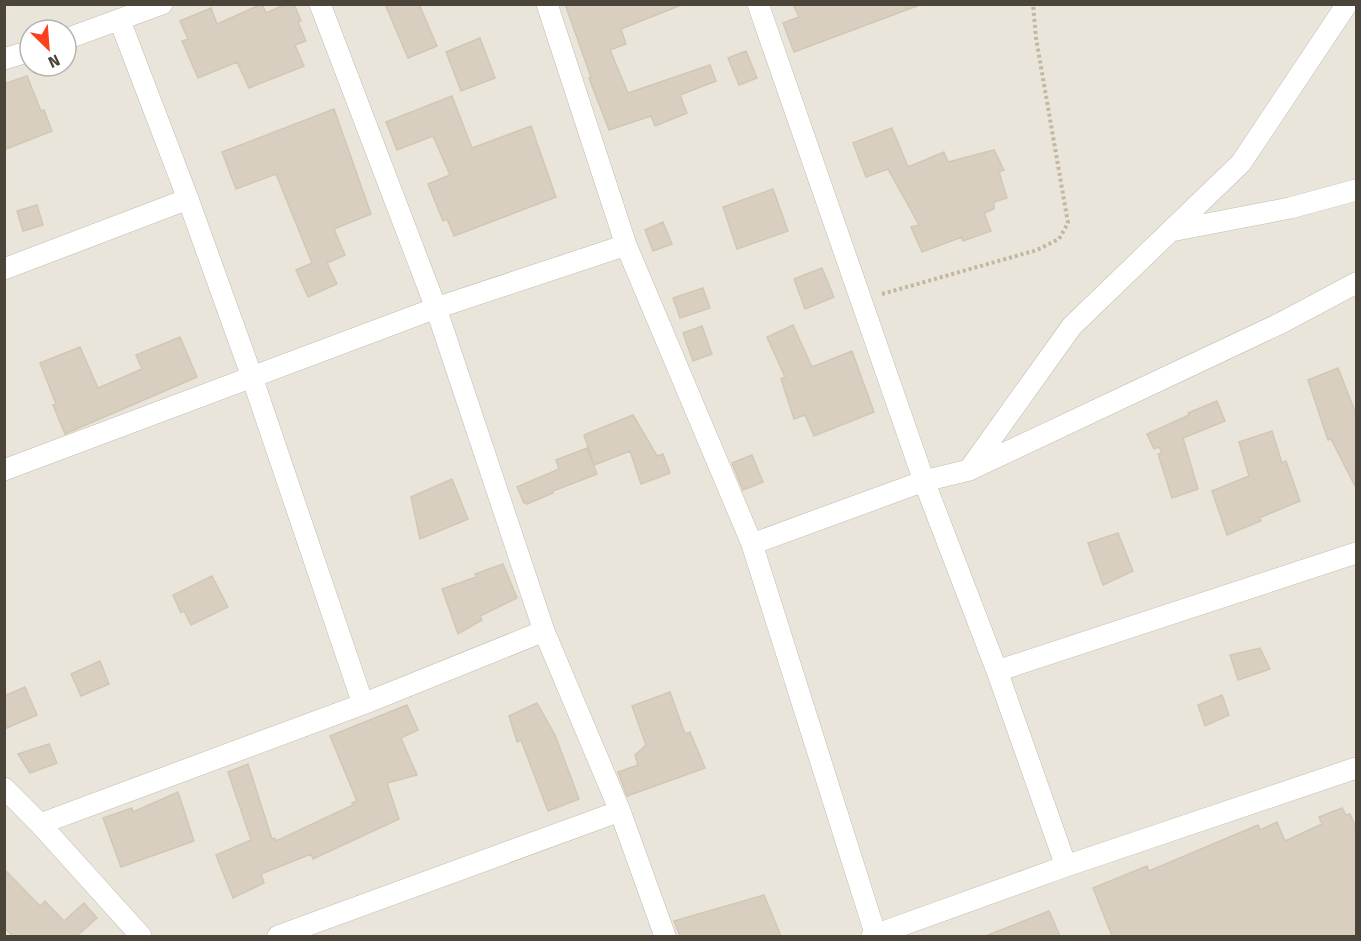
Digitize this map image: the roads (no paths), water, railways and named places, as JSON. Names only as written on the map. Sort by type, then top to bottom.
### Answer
[{"type":"street","points":[[78,35],[162,4]]},
{"type":"street","points":[[320,4],[436,308],[544,631],[620,811],[666,936]]},
{"type":"street","points":[[547,4],[626,245],[752,544],[875,936],[1066,866],[1356,768]]},
{"type":"street","points":[[758,4],[924,481],[997,671],[1066,866]]},
{"type":"street","points":[[969,470],[1072,326],[1241,163],[1347,4]]},
{"type":"street","points":[[120,21],[188,199],[252,377],[363,704]]},
{"type":"street","points":[[1171,231],[1290,208],[1356,190]]},
{"type":"street","points":[[4,269],[188,199]]},
{"type":"street","points":[[4,470],[436,308],[626,245]]},
{"type":"street","points":[[752,544],[924,481],[969,470],[1281,323],[1356,283]]},
{"type":"street","points":[[997,671],[1356,553]]},
{"type":"street","points":[[40,824],[363,704],[544,631]]},
{"type":"street","points":[[4,788],[40,824],[141,936]]},
{"type":"street","points":[[278,936],[620,811]]}]
